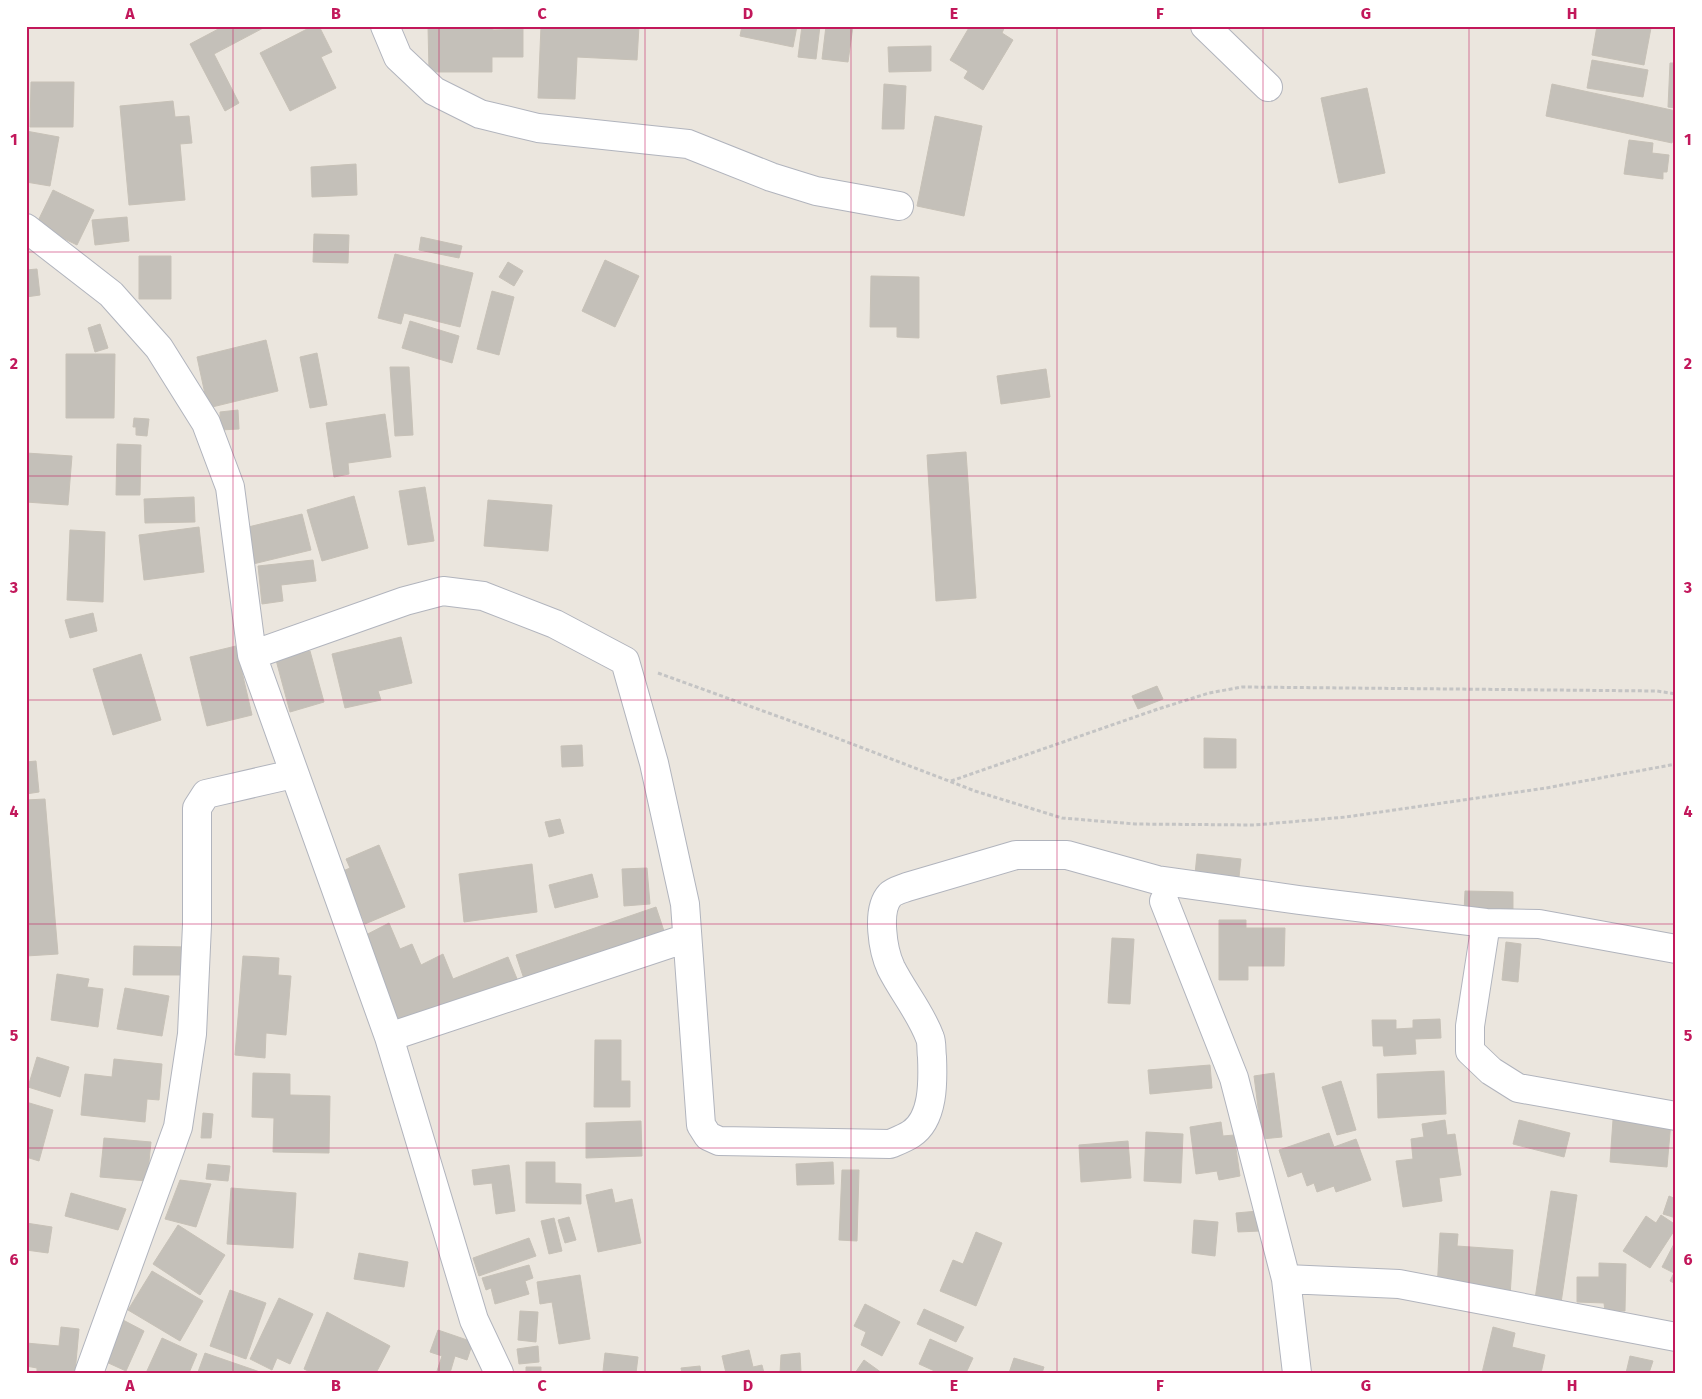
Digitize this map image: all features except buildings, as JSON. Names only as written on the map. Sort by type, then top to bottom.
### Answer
[{"type":"street","points":[[385,26],[398,57],[434,90],[480,114],[538,128],[688,144],[772,177],[816,191],[899,206]]},
{"type":"street","points":[[1205,26],[1268,87]]},
{"type":"street","points":[[26,228],[111,294],[158,348],[206,423],[230,487],[252,655],[293,774],[389,1037],[474,1320],[499,1373]]},
{"type":"street","points":[[252,655],[405,601],[443,591],[483,596],[555,624],[625,661],[654,763],[685,904],[701,1125],[708,1136],[719,1141],[890,1144],[912,1134],[925,1119],[930,1097],[932,1071],[931,1039],[890,966],[882,931],[884,903],[891,894],[907,887],[1016,855],[1067,855],[1157,880],[1290,899],[1486,923],[1539,924],[1676,949]]},
{"type":"street","points":[[89,1373],[178,1127],[192,1034],[197,925],[197,808],[206,794],[293,774]]},
{"type":"street","points":[[1164,901],[1234,1078],[1286,1279],[1297,1373]]},
{"type":"street","points":[[1486,923],[1470,1026],[1470,1051],[1490,1071],[1518,1088],[1676,1116]]},
{"type":"street","points":[[389,1037],[687,938]]},
{"type":"street","points":[[1286,1279],[1398,1284],[1676,1337]]},
{"type":"path","points":[[625,661],[813,729],[975,791],[1062,818],[1135,824],[1254,825],[1346,816],[1546,788],[1676,764]]},
{"type":"path","points":[[951,781],[1155,710],[1209,693],[1242,687],[1657,691],[1676,694]]}]
